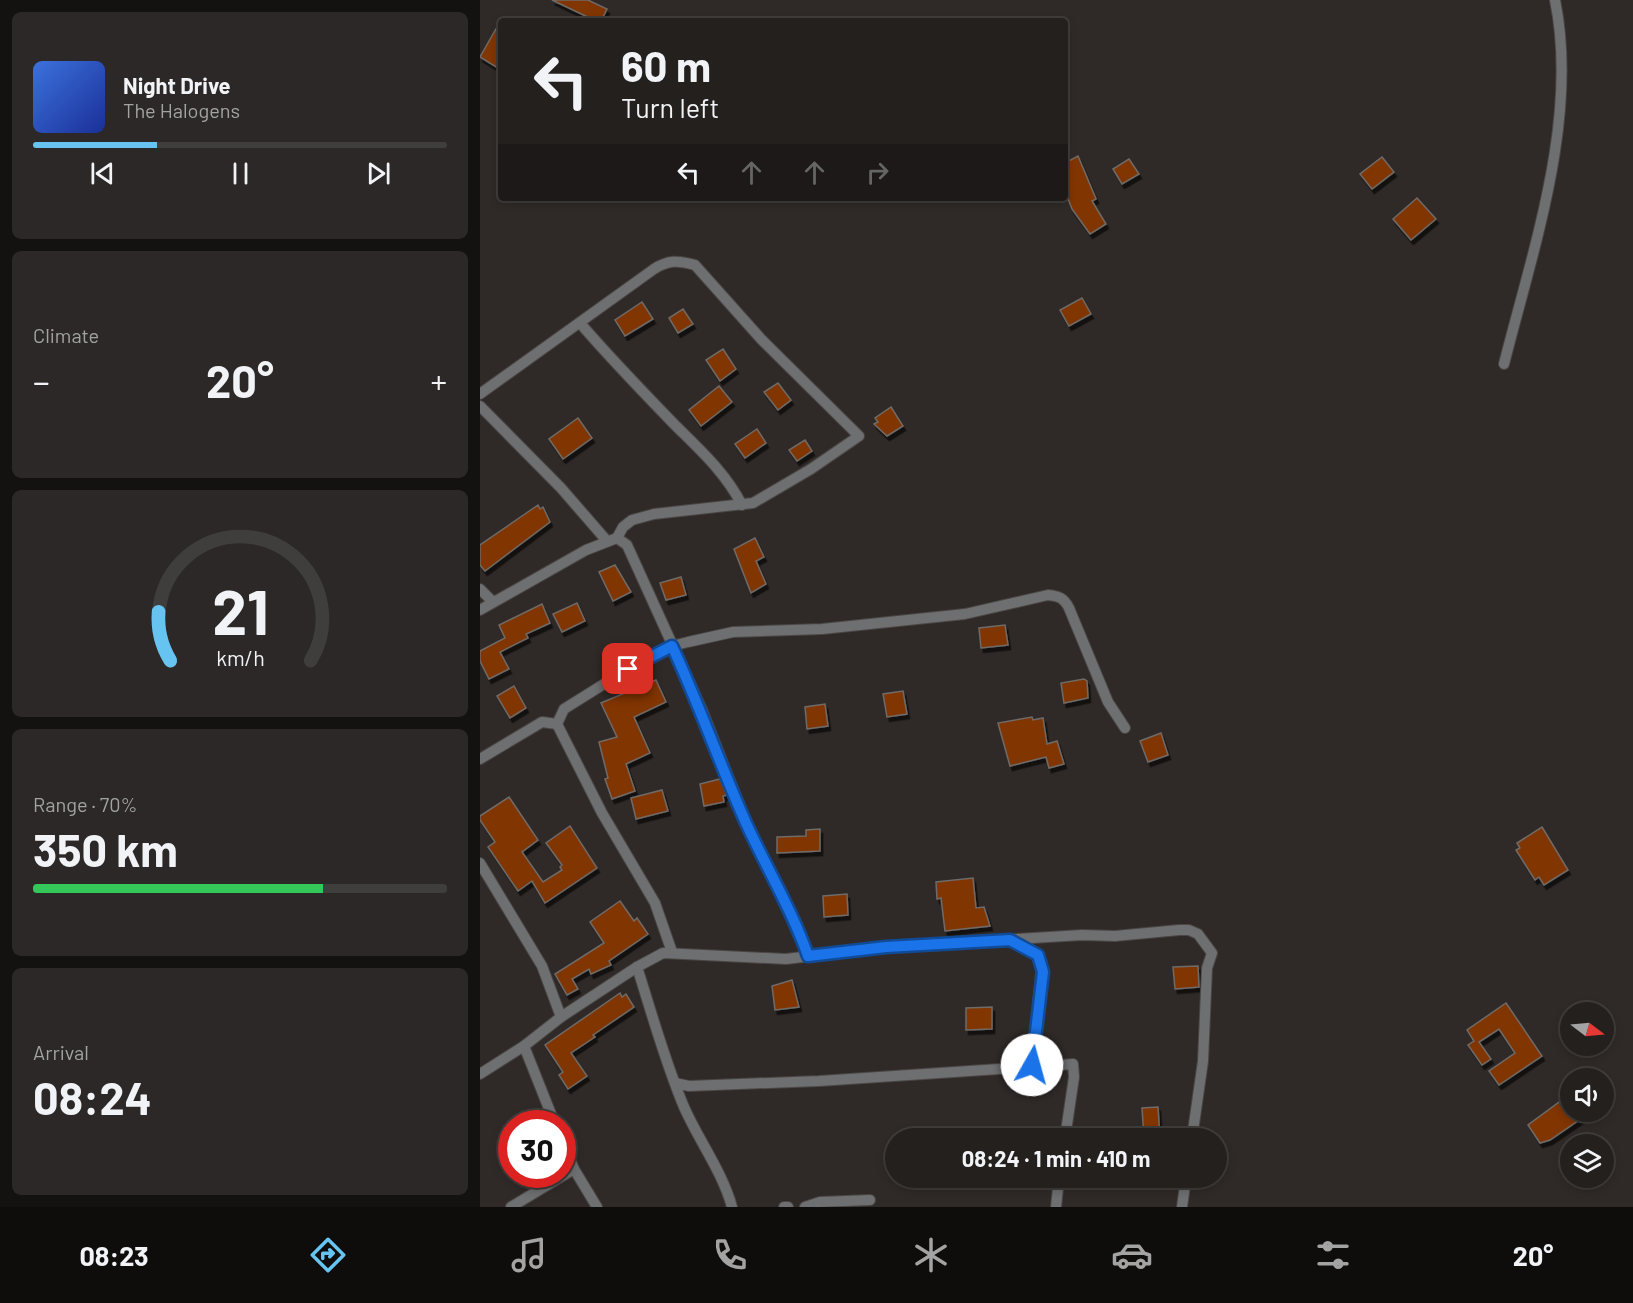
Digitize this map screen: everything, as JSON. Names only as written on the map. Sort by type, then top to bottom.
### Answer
[{"type":"street","points":[[1504,364],[1545,202],[1562,98],[1561,28],[1555,0]]},
{"type":"street","points":[[480,394],[662,264],[671,261],[695,265],[761,339],[859,436],[753,503],[654,514],[632,520],[622,527],[612,540],[480,610]]},
{"type":"street","points":[[580,323],[674,424],[709,457],[732,485],[742,505]]},
{"type":"street","points":[[480,406],[612,540],[627,545],[702,711],[746,822],[800,934],[808,956]]},
{"type":"street","points":[[480,589],[493,602]]},
{"type":"street","points":[[672,952],[655,903],[602,813],[557,724],[560,714],[574,703],[628,669],[672,646],[733,632],[822,628],[965,614],[1048,595],[1058,596],[1064,599],[1069,608],[1108,702],[1125,728]]},
{"type":"street","points":[[480,759],[542,722],[557,724]]},
{"type":"street","points":[[480,863],[542,966],[561,1017]]},
{"type":"street","points":[[480,1074],[524,1046],[561,1017],[637,967],[663,953],[786,959],[886,947],[1082,935],[1115,936],[1189,930],[1204,940],[1212,953],[1207,968],[1203,1061],[1193,1128]]},
{"type":"street","points":[[1010,940],[1038,955],[1042,963],[1032,1065]]},
{"type":"street","points":[[637,967],[675,1083],[694,1126],[724,1182],[732,1207]]},
{"type":"street","points":[[524,1046],[549,1110]]},
{"type":"street","points":[[675,1083],[689,1086],[819,1082],[1032,1065],[1073,1064],[1066,1128]]},
{"type":"street","points":[[576,1172],[597,1207]]},
{"type":"street","points":[[511,1207],[542,1188]]},
{"type":"street","points":[[1056,1207],[1058,1188]]},
{"type":"street","points":[[1182,1207],[1185,1188]]},
{"type":"street","points":[[805,1207],[820,1202],[870,1200]]},
{"type":"building","points":[[552,0],[588,0],[607,9],[602,18],[590,18]]},
{"type":"building","points":[[498,25],[498,68],[480,57]]},
{"type":"building","points":[[1078,156],[1096,199],[1092,201],[1106,224],[1090,234],[1072,209],[1068,199],[1068,161]]},
{"type":"building","points":[[1382,157],[1394,172],[1372,189],[1360,174]]},
{"type":"building","points":[[1129,159],[1139,174],[1122,184],[1113,169]]},
{"type":"building","points":[[1417,198],[1436,219],[1411,240],[1393,219]]},
{"type":"building","points":[[1082,298],[1091,314],[1069,326],[1060,310]]},
{"type":"building","points":[[642,302],[653,319],[625,336],[615,320]]},
{"type":"building","points":[[683,309],[693,324],[678,333],[669,318]]},
{"type":"building","points":[[723,349],[736,369],[720,381],[706,360]]},
{"type":"building","points":[[778,383],[791,400],[778,410],[764,392]]},
{"type":"building","points":[[719,386],[732,402],[701,426],[689,410]]},
{"type":"building","points":[[891,407],[903,426],[887,436],[874,424],[878,422],[875,418]]},
{"type":"building","points":[[578,418],[592,438],[563,459],[549,439]]},
{"type":"building","points":[[757,429],[766,443],[745,458],[735,444]]},
{"type":"building","points":[[805,440],[812,451],[797,461],[789,450]]},
{"type":"building","points":[[538,505],[540,509],[543,507],[550,522],[485,571],[480,565],[480,545]]},
{"type":"building","points":[[755,538],[764,557],[756,561],[766,584],[751,593],[734,549]]},
{"type":"building","points":[[615,565],[631,592],[613,601],[599,572]]},
{"type":"building","points":[[681,577],[686,595],[666,600],[660,583]]},
{"type":"building","points":[[577,603],[585,621],[562,632],[553,614]]},
{"type":"building","points":[[542,604],[550,623],[526,634],[528,638],[500,652],[509,669],[489,679],[480,661],[480,651],[505,638],[499,625]]},
{"type":"building","points":[[1005,625],[1008,645],[981,648],[979,628]]},
{"type":"building","points":[[1084,679],[1087,681],[1088,698],[1064,703],[1061,683]]},
{"type":"building","points":[[656,680],[666,702],[634,717],[650,753],[626,764],[635,791],[612,799],[605,779],[608,778],[599,742],[617,737],[601,703]]},
{"type":"building","points":[[514,686],[526,708],[510,718],[497,696]]},
{"type":"building","points":[[903,691],[907,714],[887,717],[883,694]]},
{"type":"building","points":[[825,704],[828,726],[807,729],[805,707]]},
{"type":"building","points":[[1032,717],[1033,720],[1043,718],[1047,744],[1057,741],[1064,764],[1049,768],[1046,757],[1010,766],[998,723]]},
{"type":"building","points":[[1161,733],[1168,755],[1148,762],[1140,741]]},
{"type":"building","points":[[720,779],[727,795],[723,796],[724,802],[704,806],[700,784]]},
{"type":"building","points":[[662,790],[668,811],[636,819],[631,798]]},
{"type":"building","points":[[509,797],[538,840],[522,852],[543,882],[562,870],[560,867],[562,865],[546,843],[570,826],[597,868],[545,903],[532,881],[518,891],[488,847],[495,842],[480,820],[480,816]]},
{"type":"building","points":[[1542,827],[1568,870],[1544,885],[1539,877],[1535,880],[1516,850],[1520,848],[1517,843]]},
{"type":"building","points":[[820,829],[820,851],[777,853],[777,837],[806,836],[806,830]]},
{"type":"building","points":[[973,878],[976,908],[984,907],[990,926],[945,931],[941,898],[937,899],[936,882]]},
{"type":"building","points":[[847,894],[848,915],[824,917],[823,896]]},
{"type":"building","points":[[620,901],[634,921],[637,918],[648,934],[609,961],[611,965],[591,974],[589,969],[572,979],[578,989],[567,995],[555,974],[604,943],[590,922]]},
{"type":"building","points":[[1198,966],[1199,987],[1175,989],[1173,967]]},
{"type":"building","points":[[792,980],[799,1007],[775,1010],[772,986]]},
{"type":"building","points":[[620,993],[622,997],[626,994],[634,1007],[571,1053],[587,1076],[568,1089],[559,1075],[563,1072],[545,1045]]},
{"type":"building","points":[[1506,1003],[1542,1056],[1499,1085],[1489,1071],[1515,1053],[1499,1029],[1479,1042],[1491,1059],[1482,1065],[1468,1045],[1474,1041],[1467,1030]]},
{"type":"building","points":[[992,1007],[992,1029],[966,1030],[966,1008]]},
{"type":"building","points":[[1560,1101],[1560,1122],[1576,1122],[1550,1140],[1540,1143],[1528,1125]]},
{"type":"building","points":[[1158,1107],[1159,1128],[1143,1128],[1142,1108]]},
{"type":"route","points":[[628,669],[672,646],[702,711],[746,822],[800,934],[808,956],[886,947],[1010,940],[1038,955],[1043,972],[1032,1065]]}]
